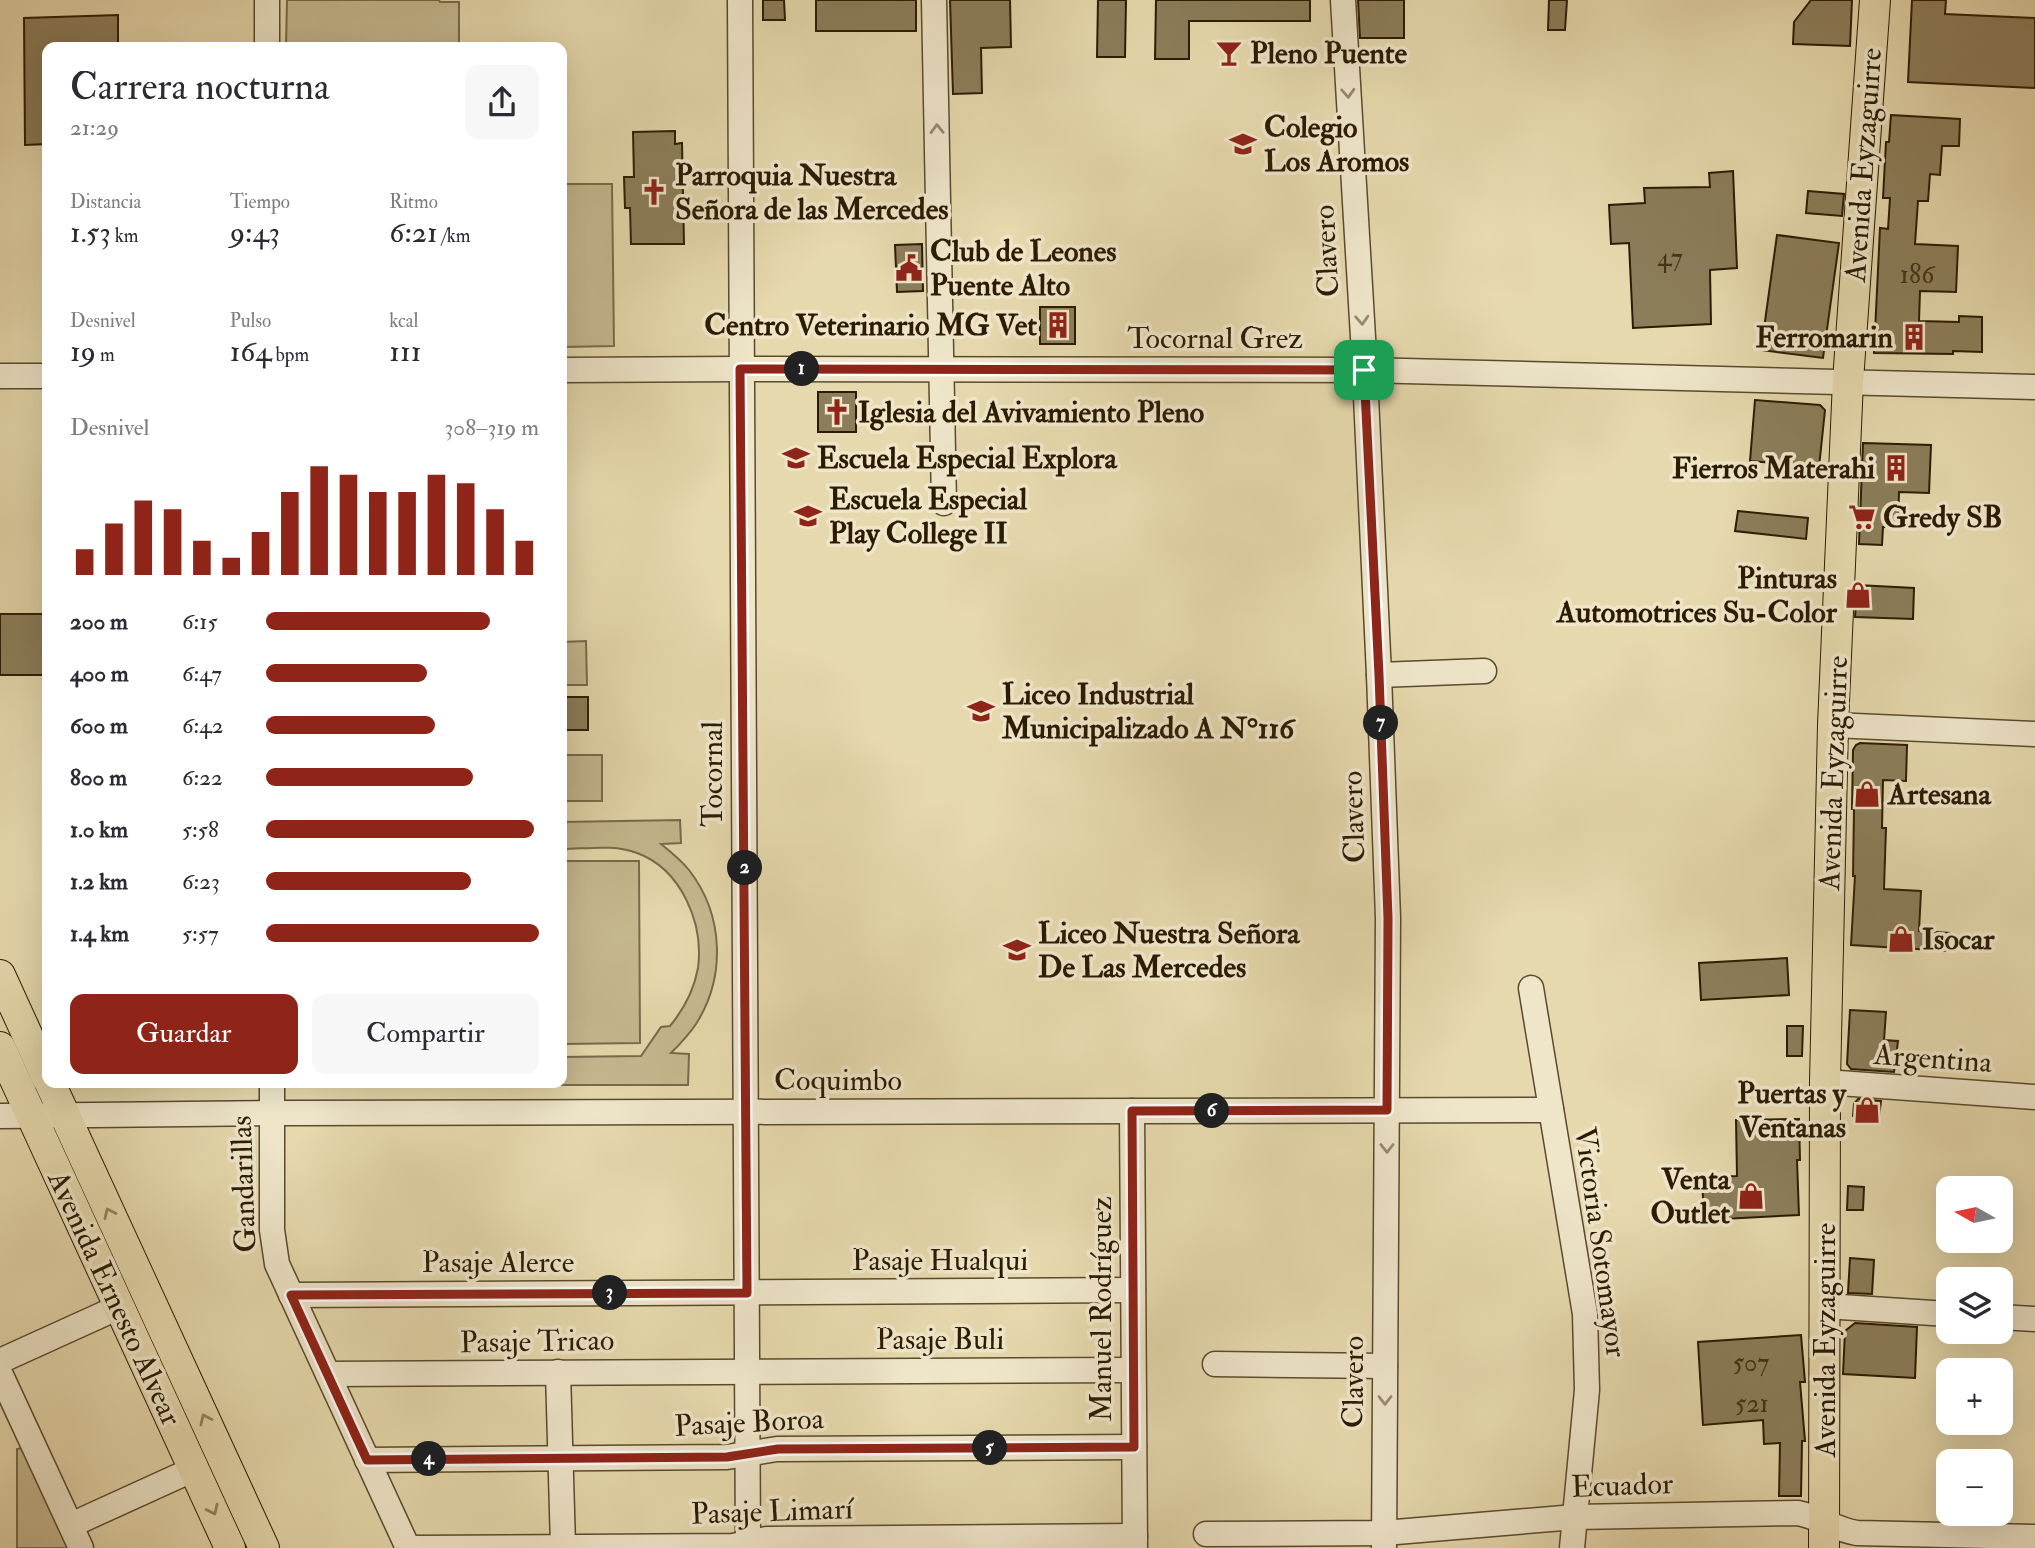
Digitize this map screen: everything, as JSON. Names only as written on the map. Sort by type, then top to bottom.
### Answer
[{"type":"main road","name":"Avenida Eyzaguirre","points":[[1824,1535],[1825,1082],[1833,724],[1848,381],[1875,0]]},
{"type":"main road","points":[[0,975],[42,1067]]},
{"type":"main road","name":"Avenida Ernesto Alvear","points":[[0,1047],[230,1548]]},
{"type":"main road","name":"Avenida Ernesto Alvear","points":[[52,1088],[264,1548]]},
{"type":"street","points":[[267,0],[267,42]]},
{"type":"street","name":"Tocornal","points":[[740,0],[748,1545]]},
{"type":"street","points":[[934,0],[944,503]]},
{"type":"street","name":"Clavero","points":[[1343,0],[1379,675],[1388,918],[1384,1541]]},
{"type":"street","name":"Tocornal Grez","points":[[567,370],[1364,370],[2035,387]]},
{"type":"street","points":[[0,376],[42,376]]},
{"type":"street","points":[[1379,675],[1484,671]]},
{"type":"street","points":[[1833,724],[2035,734]]},
{"type":"street","name":"Victoria Sotomayor","points":[[1531,988],[1585,1314],[1587,1390],[1572,1548]]},
{"type":"street","name":"Argentina","points":[[1825,1082],[2035,1097]]},
{"type":"street","name":"Gandarillas","points":[[272,1088],[273,1242],[277,1264],[410,1548]]},
{"type":"street","name":"Coquimbo","points":[[0,1116],[746,1111],[1551,1110]]},
{"type":"street","name":"Manuel Rodríguez","points":[[1132,1111],[1135,1542]]},
{"type":"street","name":"Pasaje Hualqui","points":[[747,1293],[1133,1290]]},
{"type":"street","name":"Pasaje Alerce","points":[[291,1295],[747,1293]]},
{"type":"street","points":[[1825,1306],[1936,1313]]},
{"type":"street","points":[[0,1361],[119,1307]]},
{"type":"street","points":[[2013,1318],[2035,1319]]},
{"type":"street","points":[[1215,1364],[1385,1366]]},
{"type":"street","name":"Pasaje Buli","points":[[748,1371],[1133,1370]]},
{"type":"street","name":"Pasaje Tricao","points":[[328,1374],[748,1371]]},
{"type":"street","points":[[558,1372],[563,1546]]},
{"type":"street","points":[[0,1373],[12,1425],[71,1525],[81,1548]]},
{"type":"street","name":"Pasaje Boroa","points":[[367,1460],[727,1457],[778,1449],[1134,1447]]},
{"type":"street","points":[[71,1525],[194,1469]]},
{"type":"street","name":"Ecuador","points":[[1206,1534],[1384,1541],[1575,1517],[1798,1513],[1809,1515],[1824,1535],[1835,1528],[1857,1534],[2035,1537]]},
{"type":"street","name":"Pasaje Limarí","points":[[410,1548],[733,1546],[767,1539],[1135,1542]]},
{"type":"shaded area","points":[[287,0],[459,2],[459,42],[286,42]]},
{"type":"shaded area","points":[[567,184],[612,184],[614,346],[567,347]]},
{"type":"shaded area","points":[[586,641],[587,685],[567,685],[567,642]]},
{"type":"shaded area","points":[[567,755],[602,755],[602,801],[567,801]]},
{"type":"shaded area","points":[[680,820],[681,843],[661,844],[686,866],[701,888],[715,926],[717,946],[716,966],[706,1006],[693,1028],[671,1053],[689,1054],[688,1085],[567,1085],[567,1057],[641,1056],[661,1027],[670,1026],[675,1020],[688,999],[698,968],[699,951],[693,916],[677,885],[666,871],[628,850],[567,849],[567,822]]},
{"type":"shaded area","points":[[567,861],[639,861],[640,1043],[567,1044]]},
{"type":"shaded area","points":[[22,1448],[69,1548],[17,1548],[17,1449]]},
{"type":"building","points":[[763,0],[784,0],[785,20],[763,20]]},
{"type":"building","points":[[816,0],[916,0],[916,31],[816,31]]},
{"type":"building","points":[[950,0],[1010,0],[1011,47],[981,48],[982,93],[953,94]]},
{"type":"building","points":[[1098,0],[1126,0],[1125,57],[1097,57]]},
{"type":"building","points":[[1156,0],[1310,0],[1310,21],[1189,21],[1189,59],[1155,59]]},
{"type":"building","points":[[1358,0],[1404,0],[1404,38],[1360,38]]},
{"type":"building","points":[[1549,0],[1567,0],[1565,30],[1548,30]]},
{"type":"building","points":[[1811,0],[1852,0],[1850,46],[1793,44],[1794,22]]},
{"type":"building","points":[[1912,0],[1946,0],[1945,14],[2035,18],[2035,88],[1908,82]]},
{"type":"building","points":[[118,15],[118,42],[42,42],[42,144],[25,145],[24,18]]},
{"type":"building","points":[[1891,115],[1960,119],[1959,146],[1942,146],[1940,175],[1930,174],[1928,201],[1918,201],[1915,244],[1958,246],[1956,292],[1920,291],[1919,321],[1959,322],[1959,316],[1982,317],[1982,352],[1874,353],[1880,228],[1888,229],[1890,198],[1883,198],[1886,142],[1889,142]]},
{"type":"building","name":"Parroquia Nuestra Señora de las Mercedes","points":[[675,131],[675,144],[682,143],[684,244],[631,244],[630,208],[625,208],[624,177],[634,177],[633,132]]},
{"type":"building","points":[[1733,171],[1737,268],[1710,270],[1711,324],[1633,328],[1629,243],[1611,244],[1609,205],[1645,203],[1644,188],[1710,187],[1709,173]]},
{"type":"building","points":[[1808,191],[1844,194],[1842,216],[1806,213]]},
{"type":"building","points":[[1777,235],[1839,243],[1823,358],[1761,350]]},
{"type":"building","name":"Club de Leones Puente Alto","points":[[922,244],[923,291],[897,292],[895,245]]},
{"type":"building","name":"Centro Veterinario MG Vet","points":[[1040,307],[1075,307],[1075,344],[1040,344]]},
{"type":"building","name":"Iglesia del Avivamiento Pleno","points":[[818,392],[856,392],[856,432],[818,432]]},
{"type":"building","points":[[1755,400],[1820,405],[1825,410],[1819,467],[1750,461]]},
{"type":"building","name":"Fierros Materahi","points":[[1863,443],[1931,445],[1929,493],[1899,492],[1898,527],[1883,527],[1882,545],[1859,544]]},
{"type":"building","points":[[1738,511],[1808,518],[1806,539],[1735,531]]},
{"type":"building","points":[[1857,585],[1914,588],[1913,619],[1855,617]]},
{"type":"building","points":[[0,614],[42,614],[42,675],[0,675]]},
{"type":"building","points":[[567,697],[588,697],[588,730],[567,730]]},
{"type":"building","points":[[1860,743],[1907,745],[1906,781],[1883,780],[1882,828],[1886,828],[1884,889],[1921,891],[1919,931],[1950,933],[1949,951],[1851,945],[1855,876],[1853,750]]},
{"type":"building","points":[[1787,958],[1789,995],[1701,1000],[1699,963]]},
{"type":"building","points":[[1850,1010],[1886,1012],[1884,1040],[1898,1041],[1894,1072],[1851,1069],[1847,1064]]},
{"type":"building","points":[[1787,1026],[1803,1026],[1802,1056],[1787,1056]]},
{"type":"building","name":"Puertas y Ventanas","points":[[1858,1099],[1881,1101],[1879,1118],[1853,1116],[1854,1104]]},
{"type":"building","points":[[1799,1119],[1799,1215],[1704,1220],[1702,1177],[1737,1176],[1736,1120]]},
{"type":"building","points":[[1848,1186],[1864,1187],[1863,1210],[1847,1210]]},
{"type":"building","points":[[1850,1258],[1874,1260],[1872,1294],[1848,1293]]},
{"type":"building","points":[[1855,1323],[1917,1327],[1915,1378],[1843,1374],[1845,1331]]},
{"type":"building","points":[[1801,1335],[1805,1382],[1800,1382],[1805,1441],[1802,1441],[1801,1496],[1779,1496],[1780,1443],[1764,1444],[1763,1420],[1703,1425],[1698,1342]]},
{"type":"place","name":"Pleno Puente","points":[[1229,53]]},
{"type":"place","name":"Colegio Los Aromos","points":[[1243,144]]},
{"type":"place","name":"Parroquia Nuestra Señora de las Mercedes","points":[[654,192]]},
{"type":"place","name":"Club de Leones Puente Alto","points":[[909,268]]},
{"type":"place","name":"Centro Veterinario MG Vet","points":[[1058,325]]},
{"type":"place","name":"Ferromarin","points":[[1914,337]]},
{"type":"place","name":"Iglesia del Avivamiento Pleno","points":[[837,412]]},
{"type":"place","name":"Escuela Especial Explora","points":[[796,458]]},
{"type":"place","name":"Fierros Materahi","points":[[1896,468]]},
{"type":"place","name":"Escuela Especial Play College II","points":[[808,516]]},
{"type":"place","name":"Gredy SB","points":[[1862,517]]},
{"type":"place","name":"Pinturas Automotrices Su-Color","points":[[1858,595]]},
{"type":"place","name":"Liceo Industrial Municipalizado A N°116","points":[[981,711]]},
{"type":"place","name":"Artesana","points":[[1867,794]]},
{"type":"place","name":"Isocar","points":[[1901,939]]},
{"type":"place","name":"Liceo Nuestra Señora De Las Mercedes","points":[[1017,950]]},
{"type":"place","name":"Puertas y Ventanas","points":[[1867,1110]]},
{"type":"place","name":"Venta Outlet","points":[[1751,1196]]},
{"type":"route","points":[[740,369],[1364,370],[1388,918],[1387,1110],[1132,1111],[1134,1447],[778,1449],[727,1457],[367,1460],[291,1295],[747,1293],[740,369]]}]
